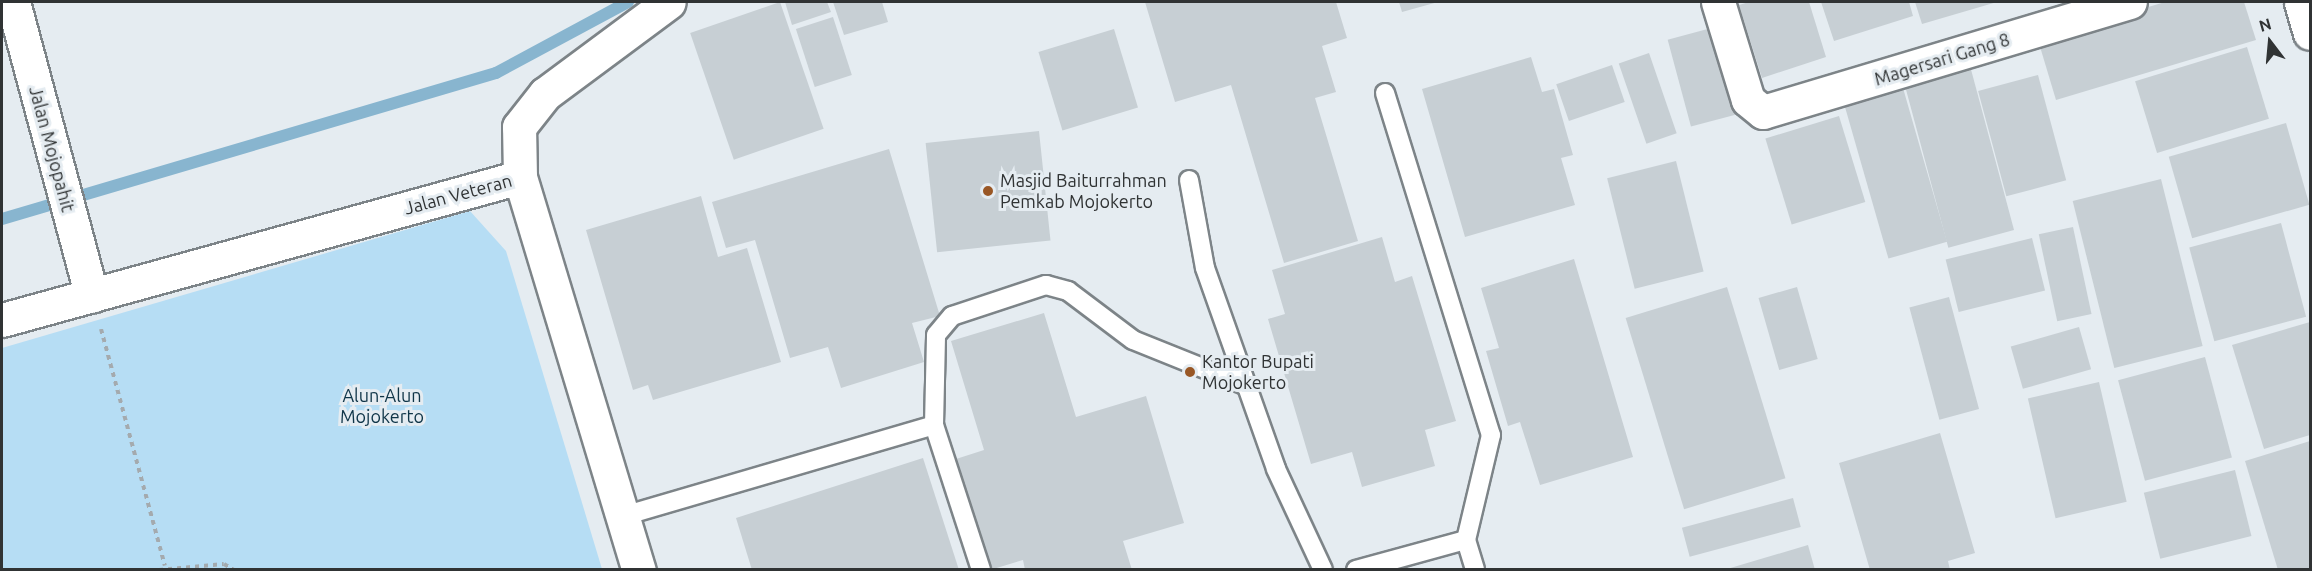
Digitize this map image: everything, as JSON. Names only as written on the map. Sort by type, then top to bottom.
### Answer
[{"type":"street","name":"Jalan Mojopahit","points":[[13,2],[92,296]]},
{"type":"street","points":[[520,177],[519,128],[545,94],[669,2]]},
{"type":"street","name":"Magersari Gang 8","points":[[1718,2],[1754,108],[1773,111],[2130,2]]},
{"type":"street","points":[[2301,2],[2310,33]]},
{"type":"street","name":"Jalan Veteran","points":[[2,320],[520,177],[639,570]]},
{"type":"lane","points":[[1385,93],[1491,435],[1466,540],[1475,570]]},
{"type":"lane","points":[[1189,180],[1205,268],[1245,385],[1276,469],[1323,570]]},
{"type":"lane","points":[[981,570],[934,425],[936,335],[952,316],[1046,285],[1068,291],[1133,340],[1245,385]]},
{"type":"lane","points":[[623,516],[934,425]]},
{"type":"lane","points":[[1356,570],[1466,540]]},
{"type":"path","points":[[92,296],[165,566]]},
{"type":"path","points":[[159,570],[165,566],[224,564],[234,570]]},
{"type":"green space","name":"Alun-Alun Mojokerto","points":[[470,211],[506,251],[602,569],[2,569],[2,348]]},
{"type":"building","points":[[780,2],[824,129],[734,160],[690,33]]},
{"type":"building","points":[[785,2],[827,2],[831,12],[792,25]]},
{"type":"building","points":[[833,2],[882,2],[888,22],[844,35]]},
{"type":"building","points":[[1145,2],[1336,2],[1347,38],[1322,46],[1336,92],[1315,98],[1358,241],[1284,263],[1231,85],[1175,102]]},
{"type":"building","points":[[1399,2],[1438,2],[1402,12]]},
{"type":"building","points":[[1749,2],[1809,2],[1826,57],[1762,78],[1739,5]]},
{"type":"building","points":[[1821,2],[1909,2],[1913,16],[1834,41]]},
{"type":"building","points":[[1915,2],[1997,2],[1922,24]]},
{"type":"building","points":[[2165,2],[2244,2],[2256,40],[2056,100],[2038,40]]},
{"type":"building","points":[[833,17],[852,75],[815,87],[796,29]]},
{"type":"building","points":[[1715,27],[1738,114],[1691,127],[1668,40]]},
{"type":"building","points":[[1114,29],[1138,107],[1062,131],[1038,52]]},
{"type":"building","points":[[2247,47],[2269,119],[2157,153],[2135,81]]},
{"type":"building","points":[[1649,53],[1677,133],[1646,144],[1619,63]]},
{"type":"building","points":[[1531,57],[1542,92],[1554,89],[1573,155],[1561,158],[1575,205],[1465,237],[1422,89]]},
{"type":"building","points":[[1969,62],[2014,230],[1948,248],[1903,80]]},
{"type":"building","points":[[1612,65],[1625,102],[1569,121],[1556,84]]},
{"type":"building","points":[[2038,75],[2066,180],[2006,196],[1978,91]]},
{"type":"building","points":[[1903,88],[1947,242],[1888,259],[1844,105]]},
{"type":"building","points":[[1839,116],[1865,202],[1792,225],[1765,139]]},
{"type":"building","points":[[2286,123],[2309,205],[2192,238],[2169,157]]},
{"type":"building","name":"Masjid Baiturrahman Pemkab Mojokerto","points":[[1039,131],[1050,240],[937,252],[926,143]]},
{"type":"building","points":[[889,149],[940,316],[912,323],[924,362],[841,388],[828,347],[790,358],[755,240],[726,248],[712,202]]},
{"type":"building","points":[[1676,161],[1704,272],[1635,289],[1607,178]]},
{"type":"building","points":[[2161,179],[2203,346],[2114,368],[2073,201]]},
{"type":"building","points":[[701,196],[718,257],[747,248],[781,362],[653,400],[648,385],[633,390],[586,230]]},
{"type":"building","points":[[2281,223],[2306,317],[2214,341],[2189,248]]},
{"type":"building","points":[[2073,227],[2092,314],[2057,321],[2039,234]]},
{"type":"building","points":[[1382,237],[1395,282],[1412,276],[1456,421],[1425,430],[1435,466],[1362,487],[1352,452],[1311,464],[1268,319],[1285,314],[1272,270]]},
{"type":"building","points":[[2032,238],[2045,290],[1959,312],[1946,260]]},
{"type":"building","points":[[1574,259],[1633,457],[1540,485],[1520,422],[1508,426],[1486,351],[1499,348],[1481,288]]},
{"type":"building","points":[[1727,287],[1785,478],[1684,509],[1626,318]]},
{"type":"building","points":[[1797,287],[1818,359],[1779,370],[1759,298]]},
{"type":"building","points":[[1949,297],[1979,409],[1939,420],[1909,308]]},
{"type":"building","points":[[1044,313],[1076,417],[1146,396],[1184,523],[1123,541],[1132,570],[1025,570],[1023,560],[990,570],[956,459],[984,450],[951,341]]},
{"type":"building","points":[[2310,322],[2310,435],[2264,449],[2232,345]]},
{"type":"building","points":[[2079,327],[2091,369],[2023,389],[2011,347]]},
{"type":"building","points":[[2205,357],[2232,457],[2145,481],[2118,380]]},
{"type":"building","points":[[2099,382],[2127,502],[2056,518],[2028,398]]},
{"type":"building","points":[[1940,433],[1975,553],[1948,561],[1950,570],[1870,570],[1839,463]]},
{"type":"building","points":[[2310,441],[2310,570],[2278,570],[2245,461]]},
{"type":"building","points":[[923,458],[959,570],[752,570],[736,518]]},
{"type":"building","points":[[2235,470],[2251,536],[2160,559],[2144,493]]},
{"type":"building","points":[[1793,498],[1801,527],[1690,557],[1682,528]]},
{"type":"building","points":[[1808,545],[1815,570],[1727,570],[1727,569]]},
{"type":"waterway","points":[[2,219],[496,73],[628,2]]},
{"type":"place","name":"Masjid Baiturrahman Pemkab Mojokerto","points":[[988,191]]},
{"type":"place","name":"Kantor Bupati Mojokerto","points":[[1190,372]]}]
